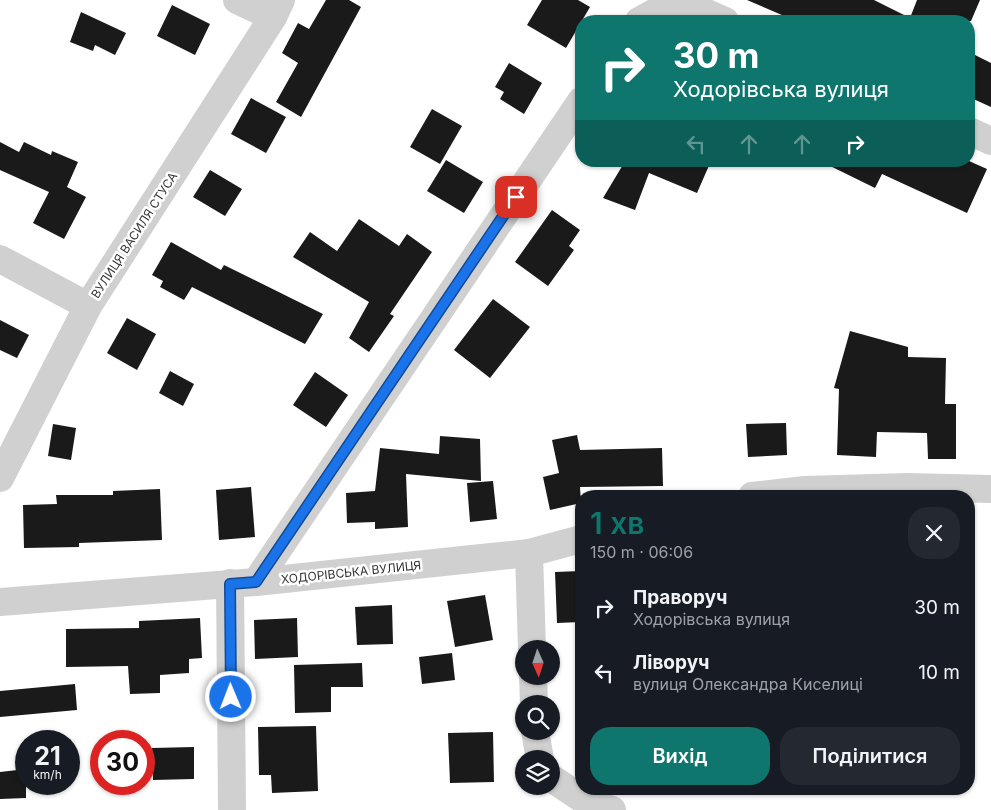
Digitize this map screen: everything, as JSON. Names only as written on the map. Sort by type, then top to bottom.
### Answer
[{"type":"street","points":[[237,0],[277,8]]},
{"type":"street","points":[[650,15],[668,5],[698,9],[712,15]]},
{"type":"street","name":"ВУЛИЦЯ ВАСИЛЯ СТУСА","points":[[0,478],[88,306],[277,8]]},
{"type":"street","points":[[232,810],[243,583],[575,110]]},
{"type":"street","points":[[975,134],[991,141]]},
{"type":"street","points":[[0,259],[88,306]]},
{"type":"street","points":[[805,490],[908,487],[991,489]]},
{"type":"street","name":"ХОДОРІВСЬКА ВУЛИЦЯ","points":[[0,602],[243,583],[529,553],[575,540]]},
{"type":"street","points":[[529,553],[532,640]]},
{"type":"street","points":[[560,784],[575,794]]},
{"type":"street","points":[[576,795],[584,800],[612,810]]},
{"type":"building","points":[[326,0],[349,0],[361,7],[301,117],[276,102],[298,63],[282,53],[298,23],[309,29]]},
{"type":"building","points":[[542,0],[578,0],[590,7],[585,15],[575,15],[575,33],[566,48],[527,25]]},
{"type":"building","points":[[747,0],[874,0],[904,15],[782,15]]},
{"type":"building","points":[[917,0],[980,0],[974,15],[911,15]]},
{"type":"building","points":[[172,5],[210,24],[195,55],[157,36]]},
{"type":"building","points":[[81,12],[126,33],[115,55],[95,45],[93,51],[70,42]]},
{"type":"building","points":[[975,55],[991,63],[991,107],[975,100]]},
{"type":"building","points":[[509,63],[542,83],[524,114],[500,99],[504,92],[495,87]]},
{"type":"building","points":[[251,98],[286,117],[266,153],[231,134]]},
{"type":"building","points":[[432,109],[462,126],[440,164],[410,147]]},
{"type":"building","points":[[0,142],[19,152],[24,142],[51,155],[52,151],[78,162],[67,187],[86,197],[64,239],[33,223],[49,192],[0,170]]},
{"type":"building","points":[[446,160],[483,182],[464,213],[427,191]]},
{"type":"building","points":[[975,164],[987,169],[967,213],[882,174],[875,188],[832,167],[975,167]]},
{"type":"building","points":[[622,167],[708,167],[697,193],[649,173],[635,210],[603,198]]},
{"type":"building","points":[[210,170],[242,189],[225,216],[193,197]]},
{"type":"building","points":[[552,210],[580,230],[569,246],[574,250],[548,286],[515,262]]},
{"type":"building","points":[[359,219],[399,246],[407,234],[432,252],[390,314],[394,316],[369,352],[349,338],[369,302],[293,257],[310,232],[337,251]]},
{"type":"building","points":[[171,242],[221,270],[224,265],[323,314],[305,344],[192,287],[184,300],[160,287],[163,281],[152,275]]},
{"type":"building","points":[[493,299],[530,327],[490,378],[454,350]]},
{"type":"building","points":[[127,318],[156,334],[137,370],[107,353]]},
{"type":"building","points":[[0,320],[29,335],[17,358],[0,350]]},
{"type":"building","points":[[850,331],[908,347],[908,357],[946,358],[945,404],[956,404],[956,459],[928,459],[927,433],[877,432],[876,457],[837,455],[839,389],[834,388]]},
{"type":"building","points":[[170,371],[194,384],[183,406],[159,393]]},
{"type":"building","points":[[315,372],[348,395],[326,427],[293,405]]},
{"type":"building","points":[[786,423],[787,455],[748,457],[746,424]]},
{"type":"building","points":[[53,424],[76,428],[71,460],[48,456]]},
{"type":"building","points":[[577,435],[580,450],[662,448],[663,486],[580,487],[580,490],[575,490],[575,504],[550,510],[543,477],[559,473],[552,440]]},
{"type":"building","points":[[440,436],[480,439],[481,481],[406,474],[408,527],[375,529],[375,522],[347,523],[346,493],[375,491],[380,448],[439,454]]},
{"type":"building","points":[[493,481],[497,519],[470,522],[467,483]]},
{"type":"building","points":[[251,487],[255,537],[219,540],[216,490]]},
{"type":"building","points":[[160,489],[162,540],[79,543],[79,547],[24,548],[23,505],[57,504],[56,495],[113,495],[113,491]]},
{"type":"building","points":[[575,571],[575,622],[557,623],[555,572]]},
{"type":"building","points":[[485,595],[493,640],[455,647],[447,601]]},
{"type":"building","points":[[392,605],[393,644],[357,645],[355,607]]},
{"type":"building","points":[[200,618],[202,658],[189,659],[189,673],[160,675],[160,693],[130,694],[128,666],[66,667],[66,629],[139,628],[139,621]]},
{"type":"building","points":[[297,618],[298,657],[255,659],[254,620]]},
{"type":"building","points":[[452,653],[455,680],[422,684],[419,657]]},
{"type":"building","points":[[362,663],[363,687],[331,687],[331,712],[295,713],[294,665]]},
{"type":"building","points":[[75,684],[77,710],[0,717],[0,691]]},
{"type":"building","points":[[316,726],[318,791],[272,793],[271,775],[259,775],[258,727]]},
{"type":"building","points":[[493,732],[494,782],[450,783],[448,733]]},
{"type":"building","points":[[194,747],[194,779],[155,780],[155,748]]},
{"type":"building","points":[[15,770],[15,795],[26,795],[26,798],[0,799],[0,772]]},
{"type":"route","points":[[231,697],[230,584],[256,582],[516,197]]}]
